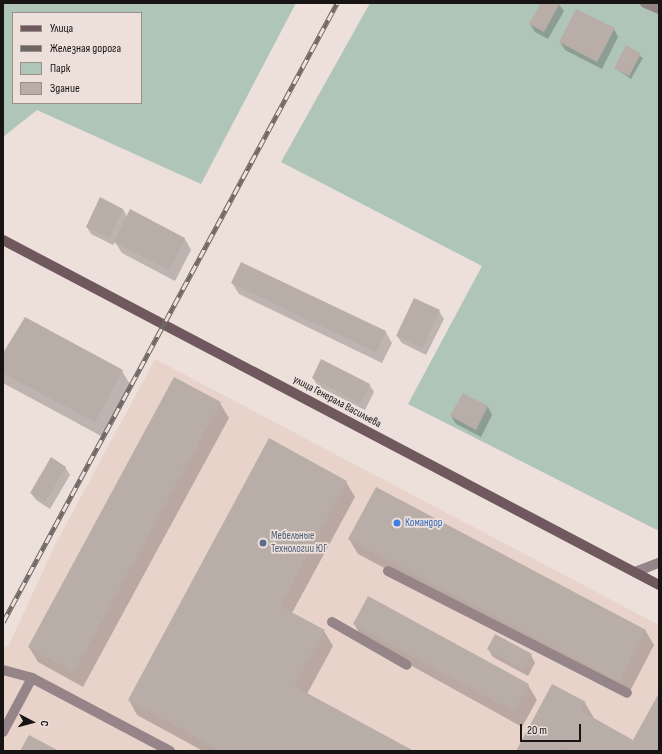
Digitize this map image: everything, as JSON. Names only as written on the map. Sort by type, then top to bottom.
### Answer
[{"type":"main road","name":"улица Генерала Васильева","points":[[3,240],[659,585]]},
{"type":"lane","points":[[645,3],[659,9]]},
{"type":"lane","points":[[635,572],[659,563]]},
{"type":"lane","points":[[388,571],[627,693]]},
{"type":"lane","points":[[332,622],[407,665]]},
{"type":"lane","points":[[3,670],[32,678],[170,751]]},
{"type":"lane","points":[[3,732],[32,678]]},
{"type":"shaded area","points":[[155,359],[659,625],[659,751],[3,751],[3,645],[8,647],[55,545]]},
{"type":"green space","points":[[3,3],[296,3],[201,184],[37,110],[3,137]]},
{"type":"green space","points":[[370,3],[659,3],[659,531],[408,404],[482,266],[281,162]]},
{"type":"building","points":[[541,3],[560,3],[544,32],[529,24]]},
{"type":"building","points":[[576,9],[615,28],[597,62],[559,42]]},
{"type":"building","points":[[626,45],[641,54],[629,76],[614,68]]},
{"type":"building","points":[[100,197],[123,209],[109,238],[86,227]]},
{"type":"building","points":[[130,209],[185,238],[169,270],[114,242]]},
{"type":"building","points":[[241,262],[386,331],[376,352],[231,283]]},
{"type":"building","points":[[414,298],[440,310],[422,348],[396,336]]},
{"type":"building","points":[[25,317],[123,370],[95,422],[3,373],[3,353]]},
{"type":"building","points":[[321,359],[370,384],[361,403],[312,378]]},
{"type":"building","points":[[174,377],[221,402],[74,672],[28,647]]},
{"type":"building","points":[[463,393],[488,406],[476,430],[450,416]]},
{"type":"building","name":"Мебельные Технологии ЮГ","points":[[269,438],[347,481],[280,606],[325,630],[294,686],[414,751],[221,751],[128,700]]},
{"type":"building","points":[[51,457],[66,467],[45,502],[30,493]]},
{"type":"building","points":[[376,487],[646,630],[619,682],[348,539]]},
{"type":"building","points":[[368,596],[529,684],[514,712],[353,624]]},
{"type":"building","points":[[495,634],[532,654],[523,669],[487,649]]},
{"type":"building","points":[[552,684],[586,702],[581,711],[633,740],[659,693],[659,751],[573,751],[562,745],[559,751],[516,751]]},
{"type":"building","points":[[29,735],[59,751],[20,751]]},
{"type":"railway","points":[[3,622],[337,3]]},
{"type":"place","name":"Командор","points":[[397,523]]},
{"type":"place","name":"Мебельные Технологии ЮГ","points":[[263,543]]}]
